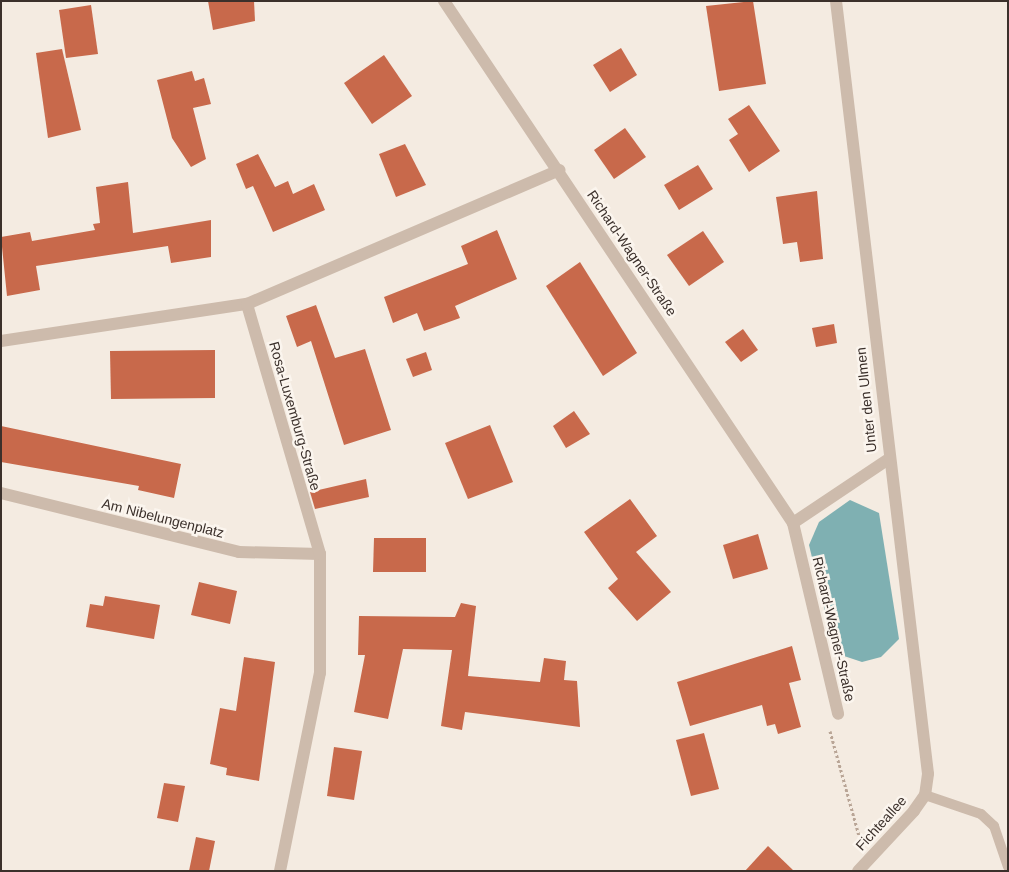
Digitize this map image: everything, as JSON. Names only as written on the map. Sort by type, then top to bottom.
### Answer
[{"type":"street","name":"Richard-Wagner-Straße","points":[[444,1],[794,523],[838,714]]},
{"type":"street","name":"Unter den Ulmen","points":[[836,1],[887,460],[928,774],[925,795]]},
{"type":"street","points":[[1,341],[247,304],[559,170]]},
{"type":"street","name":"Rosa-Luxemburg-Straße","points":[[247,304],[320,554],[320,673],[280,871]]},
{"type":"street","points":[[794,523],[887,460]]},
{"type":"street","name":"Am Nibelungenplatz","points":[[1,493],[239,552],[320,554]]},
{"type":"street","name":"Fichteallee","points":[[858,871],[925,795]]},
{"type":"lane","points":[[925,795],[981,814],[994,826],[1008,866]]},
{"type":"path","name":"Richard-Wagner-Straße","points":[[838,714],[826,718],[861,845],[855,851]]},
{"type":"water","points":[[850,500],[879,513],[899,639],[881,657],[862,662],[835,653],[809,545],[819,522]]},
{"type":"building","points":[[208,1],[254,1],[255,21],[213,30]]},
{"type":"building","points":[[753,1],[766,84],[719,91],[706,6]]},
{"type":"building","points":[[91,5],[98,54],[66,58],[59,10]]},
{"type":"building","points":[[621,48],[637,75],[610,92],[593,65]]},
{"type":"building","points":[[62,49],[81,130],[48,138],[36,53]]},
{"type":"building","points":[[384,55],[412,96],[372,124],[344,83]]},
{"type":"building","points":[[192,71],[195,81],[204,78],[211,104],[193,108],[206,159],[191,167],[172,138],[157,80]]},
{"type":"building","points":[[749,105],[780,151],[749,172],[729,140],[738,134],[728,119]]},
{"type":"building","points":[[625,128],[646,157],[614,179],[594,150]]},
{"type":"building","points":[[405,144],[426,185],[396,197],[379,154]]},
{"type":"building","points":[[258,154],[275,187],[288,181],[293,194],[314,184],[325,210],[273,232],[253,186],[246,189],[236,164]]},
{"type":"building","points":[[698,165],[713,189],[679,210],[664,185]]},
{"type":"building","points":[[128,182],[133,233],[211,220],[211,257],[171,263],[168,246],[36,266],[40,290],[7,296],[1,237],[30,232],[32,241],[95,230],[93,224],[100,223],[96,187]]},
{"type":"building","points":[[817,191],[823,259],[800,262],[797,242],[783,244],[776,197]]},
{"type":"building","points":[[497,230],[517,279],[455,306],[460,318],[424,331],[417,313],[393,323],[384,297],[468,264],[461,246]]},
{"type":"building","points":[[703,231],[724,262],[689,286],[667,255]]},
{"type":"building","points":[[580,262],[637,353],[603,376],[546,286]]},
{"type":"building","points":[[316,305],[335,358],[365,349],[391,430],[344,445],[311,341],[297,347],[286,316]]},
{"type":"building","points":[[834,324],[837,343],[816,347],[812,328]]},
{"type":"building","points":[[743,329],[758,350],[741,362],[725,342]]},
{"type":"building","points":[[215,350],[215,398],[111,399],[110,351]]},
{"type":"building","points":[[426,352],[432,370],[413,377],[406,359]]},
{"type":"building","points":[[574,411],[590,434],[566,448],[553,426]]},
{"type":"building","points":[[490,425],[513,482],[468,499],[445,443]]},
{"type":"building","points":[[1,426],[181,464],[174,498],[138,490],[139,486],[1,462]]},
{"type":"building","points":[[366,479],[369,497],[315,509],[310,492]]},
{"type":"building","points":[[630,499],[657,536],[636,552],[671,592],[637,621],[608,588],[618,579],[584,532]]},
{"type":"building","points":[[758,534],[768,569],[733,579],[723,545]]},
{"type":"building","points":[[374,538],[426,538],[426,572],[373,572]]},
{"type":"building","points":[[199,582],[237,591],[230,624],[191,615]]},
{"type":"building","points":[[105,596],[160,605],[154,639],[86,627],[90,604],[103,606]]},
{"type":"building","points":[[461,603],[476,606],[468,676],[540,682],[544,658],[566,661],[564,680],[577,681],[580,727],[465,712],[462,730],[441,726],[452,650],[403,649],[388,719],[354,712],[365,655],[358,655],[359,616],[455,617]]},
{"type":"building","points":[[792,646],[801,680],[789,683],[801,727],[778,734],[775,724],[767,726],[762,705],[690,726],[677,682]]},
{"type":"building","points":[[244,657],[275,662],[259,781],[226,775],[227,768],[210,764],[220,708],[236,711]]},
{"type":"building","points":[[704,733],[719,789],[691,796],[676,740]]},
{"type":"building","points":[[334,747],[362,751],[354,800],[327,796]]},
{"type":"building","points":[[164,783],[185,786],[178,822],[157,818]]},
{"type":"building","points":[[196,837],[215,841],[209,871],[189,871]]},
{"type":"building","points":[[768,846],[794,871],[745,871]]}]
